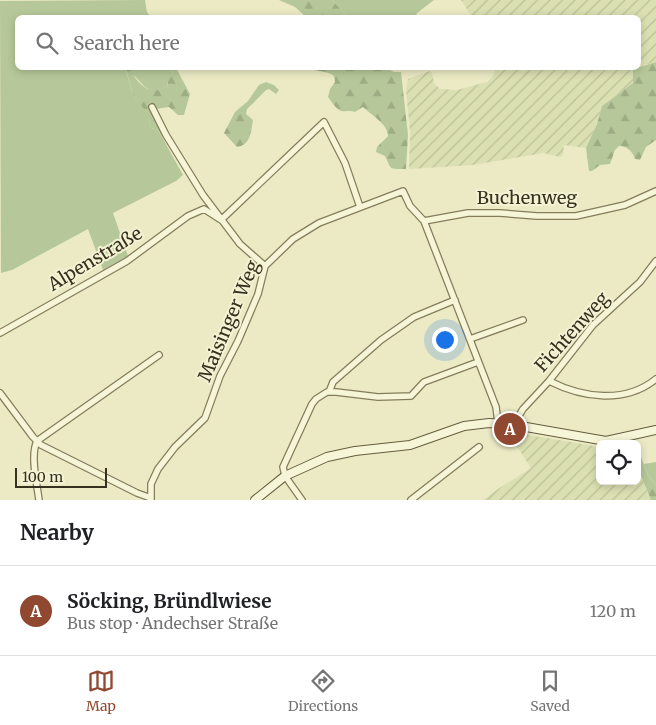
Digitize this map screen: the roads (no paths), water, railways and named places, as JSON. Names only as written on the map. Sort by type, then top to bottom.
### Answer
[{"type":"street","points":[[152,107],[176,152],[221,220],[240,244],[266,266]]},
{"type":"street","points":[[221,220],[324,122],[345,163],[360,207]]},
{"type":"street","name":"Maisinger Weg","points":[[151,499],[152,479],[158,469],[175,447],[205,418],[220,376],[238,341],[258,294],[266,266],[293,239],[319,223],[403,191],[410,206],[424,221]]},
{"type":"street","name":"Buchenweg","points":[[424,221],[468,213],[500,212],[537,216],[576,216],[625,206],[656,191]]},
{"type":"street","name":"Alpenstraße","points":[[0,332],[127,261],[188,216],[204,209],[221,220]]},
{"type":"street","points":[[424,221],[496,407],[498,423]]},
{"type":"street","name":"Fichtenweg","points":[[516,425],[523,409],[549,381],[594,325],[640,282],[656,261]]},
{"type":"street","points":[[329,392],[333,382],[381,340],[414,317],[455,300]]},
{"type":"street","points":[[470,339],[523,320]]},
{"type":"street","points":[[39,500],[34,458],[37,441],[159,355]]},
{"type":"street","points":[[302,500],[285,476],[283,467],[312,404],[320,395],[329,392],[378,397],[411,396],[424,382],[478,362]]},
{"type":"street","points":[[549,381],[591,395],[609,396],[622,395],[656,378]]},
{"type":"street","points":[[0,393],[37,441],[48,449],[151,499]]},
{"type":"street","points":[[255,500],[285,476],[327,457],[355,451],[410,445],[464,426],[498,423],[606,441],[656,430]]},
{"type":"street","points":[[411,500],[480,447]]},
{"type":"place","name":"Söcking, Bründlwiese","points":[[510,429]]}]
